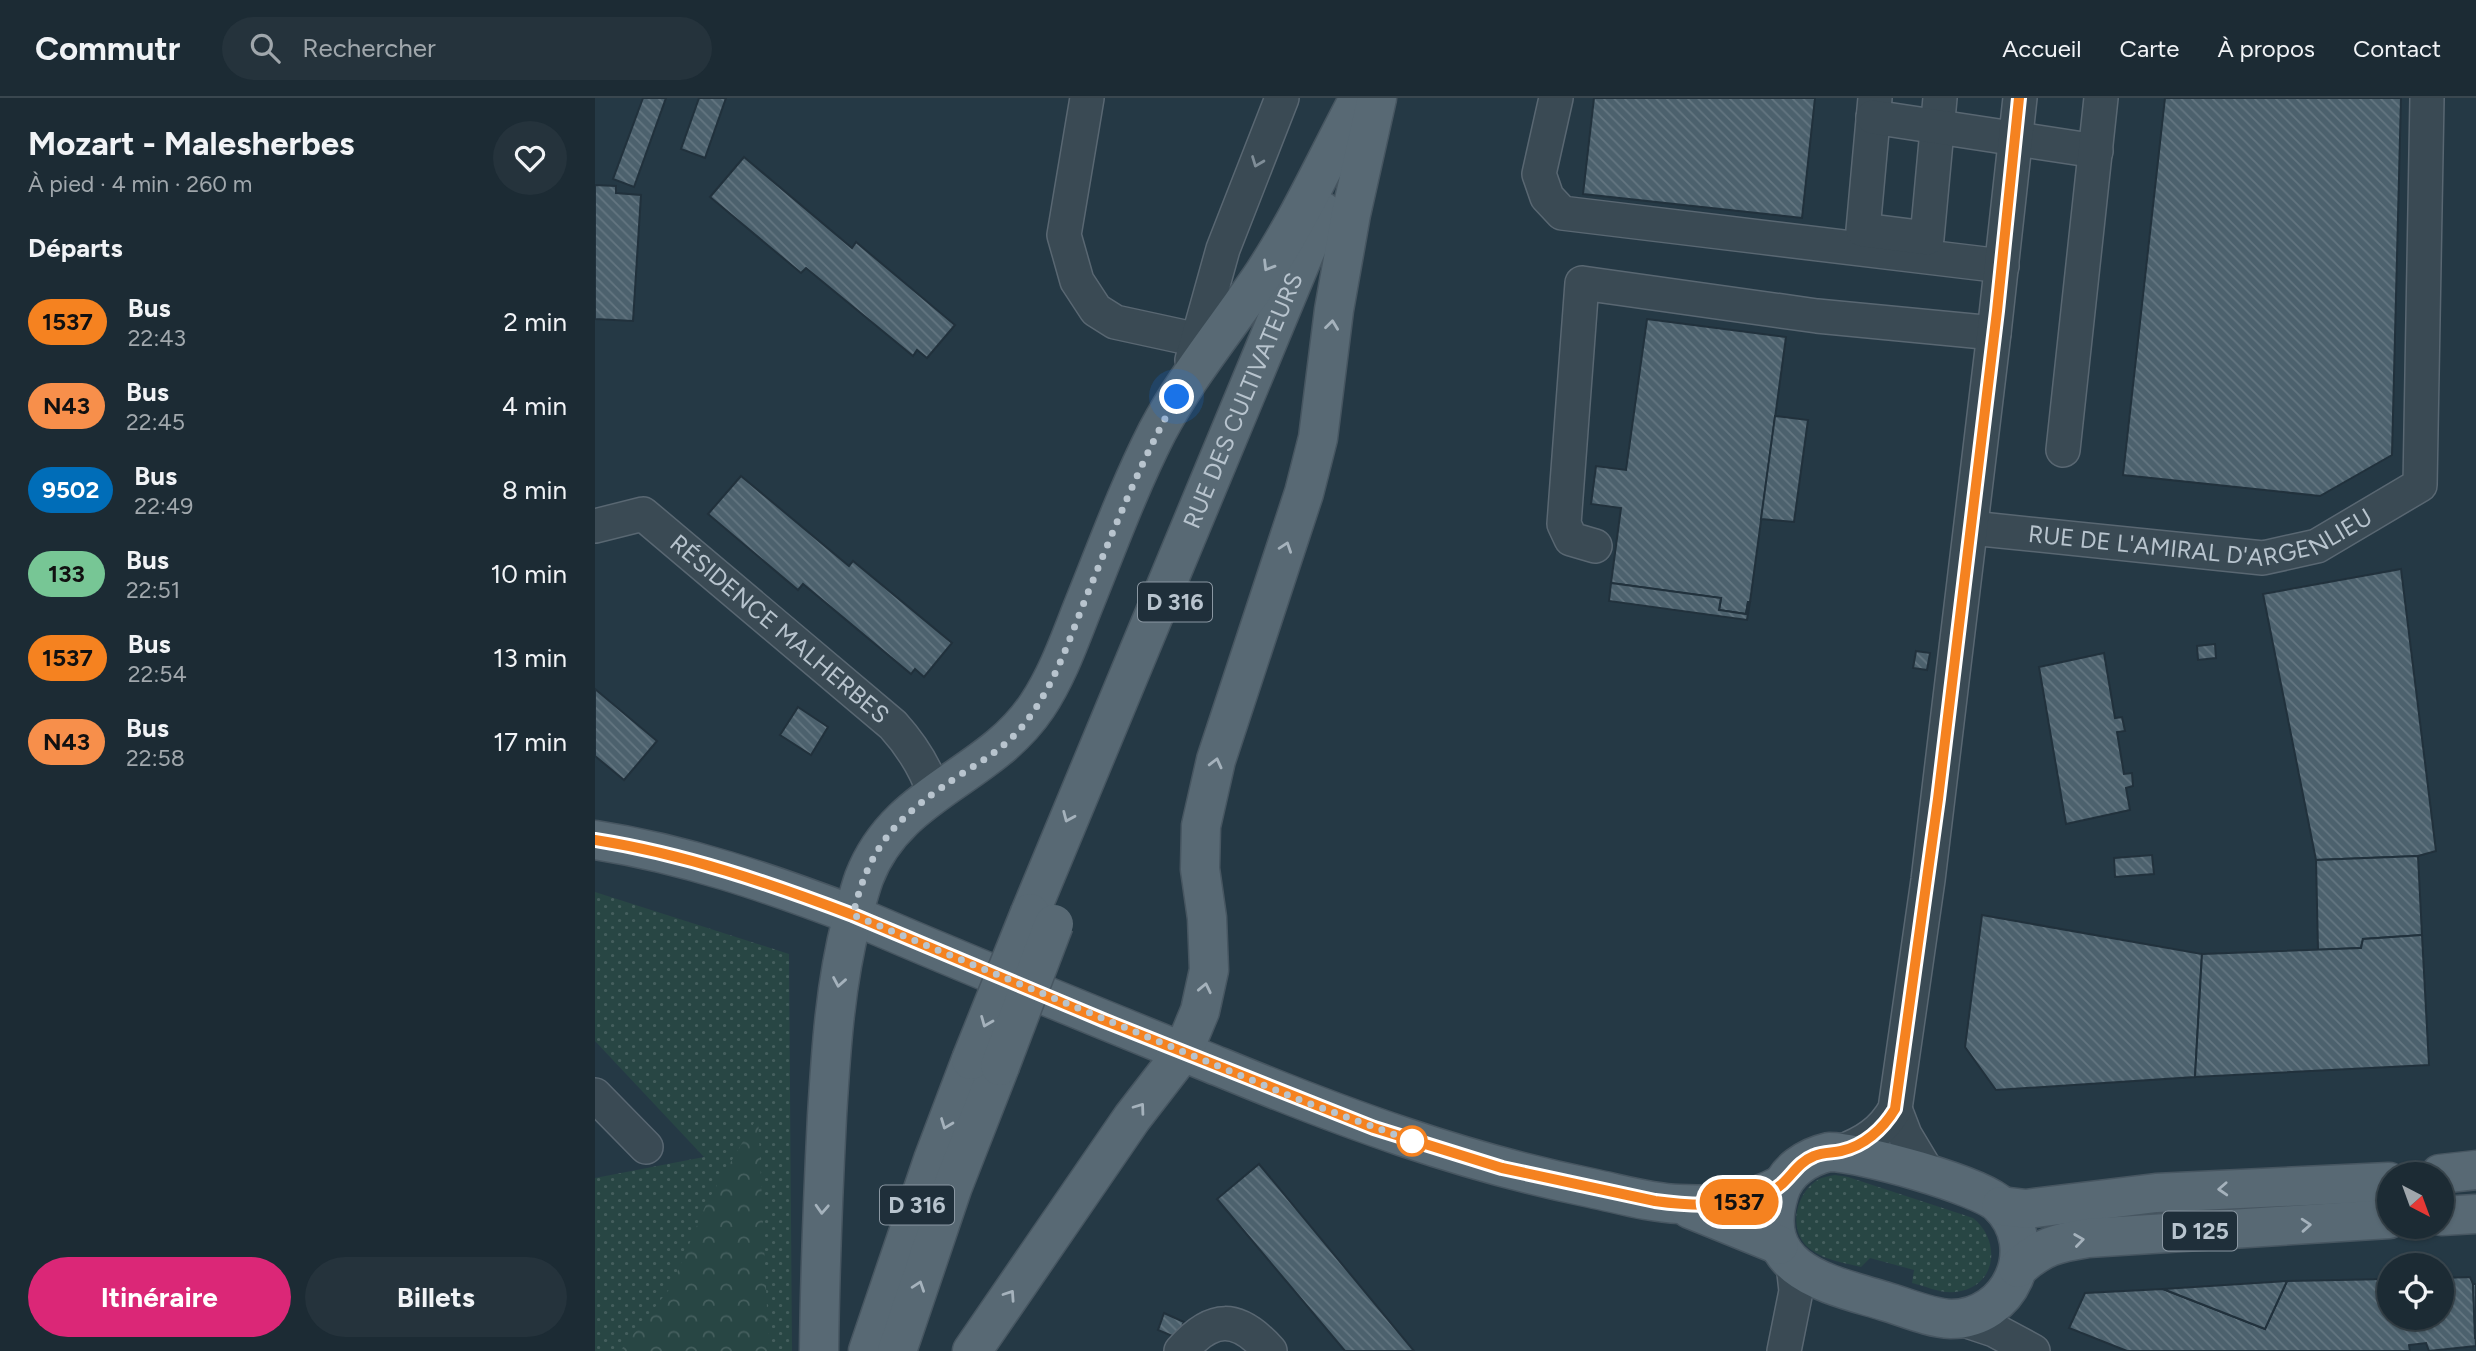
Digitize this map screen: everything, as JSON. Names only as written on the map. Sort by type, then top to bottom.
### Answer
[{"type":"main road","points":[[819,1351],[820,1247],[836,999],[844,950],[859,890],[877,850],[892,829],[934,793],[992,755],[1027,721],[1045,693],[1135,478],[1158,430],[1187,380],[1265,272],[1359,98]]},
{"type":"main road","name":"RUE DES CULTIVATEURS","points":[[868,1351],[928,1172],[985,1063],[1042,918],[1086,842],[1295,280],[1367,98]]},
{"type":"main road","points":[[972,1351],[1132,1118],[1183,1052],[1200,1011],[1209,970],[1207,919],[1200,869],[1202,826],[1216,760],[1304,493],[1318,438],[1336,298],[1351,214],[1377,98]]},
{"type":"main road","points":[[595,840],[703,863],[780,887],[1323,1109],[1418,1143],[1502,1168],[1678,1204],[1743,1201],[1761,1196],[1781,1185],[1806,1160],[1817,1154],[1840,1152],[1861,1155],[1929,1175],[1981,1192],[2001,1206],[2019,1241],[2014,1276],[2003,1297],[1993,1304],[1961,1319],[1946,1319],[1797,1270],[1678,1204]]},
{"type":"main road","name":"RUE DES CULTIVATEURS","points":[[897,1351],[953,1186],[985,1063]]},
{"type":"main road","points":[[2454,1172],[2476,1170]]},
{"type":"main road","name":"D 125","points":[[2001,1206],[2026,1209],[2167,1193],[2377,1183]]},
{"type":"main road","points":[[1781,1185],[1774,1223],[1797,1270]]},
{"type":"main road","points":[[2454,1215],[2476,1214]]},
{"type":"main road","name":"D 125","points":[[2014,1276],[2032,1255],[2047,1246],[2088,1238],[2377,1220]]},
{"type":"street","points":[[1087,98],[1065,235],[1077,281],[1096,310],[1115,322],[1198,340]]},
{"type":"street","points":[[1187,380],[1223,249],[1282,98]]},
{"type":"street","points":[[1556,98],[1539,174],[1547,197],[1562,213],[2002,266]]},
{"type":"street","points":[[1840,1152],[1871,1137],[1895,1109],[1928,880],[2002,266],[2019,98]]},
{"type":"street","points":[[2063,450],[2101,98]]},
{"type":"street","name":"RUE DE L'AMIRAL D'ARGENLIEU","points":[[1971,528],[2263,558],[2317,546],[2420,485],[2427,98]]},
{"type":"street","points":[[1938,112],[1927,238],[1863,230],[1874,107],[1938,112],[2016,138],[2096,151]]},
{"type":"street","points":[[1595,546],[1571,540],[1564,524],[1582,283],[1817,316],[1994,333]]},
{"type":"street","name":"RÉSIDENCE MALHERBES","points":[[595,526],[643,514],[893,725],[914,750],[934,793]]},
{"type":"street","points":[[595,1095],[646,1147]]},
{"type":"street","points":[[1895,1109],[1905,1135],[1929,1175]]},
{"type":"street","points":[[1784,1351],[1797,1270]]},
{"type":"street","points":[[2014,1276],[2009,1296],[2015,1319],[2035,1351]]},
{"type":"street","points":[[1961,1319],[1994,1330],[2035,1351]]},
{"type":"street","points":[[1181,1351],[1195,1335],[1216,1324],[1232,1323],[1251,1334],[1270,1351]]},
{"type":"green space","points":[[595,892],[789,954],[792,1351],[595,1351],[595,1178],[704,1157],[595,1041]]},
{"type":"green space","points":[[758,1116],[769,1351],[620,1351],[671,1287],[707,1202]]},
{"type":"green space","points":[[1835,1175],[1973,1218],[1982,1228],[1991,1250],[1987,1273],[1969,1289],[1945,1292],[1912,1283],[1914,1270],[1870,1258],[1861,1267],[1816,1253],[1798,1232],[1797,1212],[1804,1193],[1811,1185],[1821,1178]]},
{"type":"building","points":[[643,98],[666,98],[634,187],[613,179]]},
{"type":"building","points":[[699,98],[726,98],[705,158],[681,149]]},
{"type":"building","points":[[1594,98],[1815,98],[1802,218],[1583,194]]},
{"type":"building","points":[[2165,98],[2401,98],[2392,455],[2320,496],[2123,475]]},
{"type":"building","points":[[744,157],[852,248],[856,242],[955,325],[927,358],[917,350],[913,356],[806,268],[801,273],[710,197]]},
{"type":"building","points":[[595,185],[616,186],[616,193],[641,195],[633,321],[595,319]]},
{"type":"building","points":[[1647,319],[1786,337],[1750,602],[1746,614],[1719,610],[1721,598],[1611,583],[1621,508],[1591,504],[1596,466],[1626,470]]},
{"type":"building","points":[[1775,416],[1808,420],[1794,522],[1761,519]]},
{"type":"building","points":[[741,476],[849,566],[853,561],[952,643],[924,677],[915,669],[911,674],[803,584],[798,590],[708,514]]},
{"type":"building","points":[[2401,569],[2436,851],[2418,856],[2316,860],[2263,594]]},
{"type":"building","points":[[1611,583],[1721,598],[1719,610],[1746,614],[1750,602],[1747,620],[1609,601]]},
{"type":"building","points":[[2215,644],[2216,658],[2198,660],[2197,646]]},
{"type":"building","points":[[1916,651],[1930,653],[1927,670],[1913,668]]},
{"type":"building","points":[[2104,653],[2115,718],[2122,717],[2125,731],[2117,732],[2124,774],[2132,773],[2133,786],[2126,788],[2130,810],[2066,824],[2039,667]]},
{"type":"building","points":[[595,689],[657,741],[624,780],[595,756]]},
{"type":"building","points":[[798,707],[828,727],[811,755],[780,735]]},
{"type":"building","points":[[2152,855],[2154,874],[2115,877],[2114,858]]},
{"type":"building","points":[[2418,856],[2422,935],[2363,939],[2361,948],[2318,950],[2316,860]]},
{"type":"building","points":[[1982,915],[2202,954],[2195,1077],[1996,1090],[1965,1047]]},
{"type":"building","points":[[2422,935],[2429,1065],[2195,1077],[2202,954],[2361,948],[2363,939]]},
{"type":"building","points":[[1259,1164],[1414,1351],[1345,1351],[1217,1199]]},
{"type":"building","points":[[2470,1277],[2473,1284],[2476,1346],[2429,1351],[2426,1343],[2409,1345],[2410,1351],[2127,1351],[2069,1328],[2085,1293],[2163,1289],[2265,1329],[2287,1281],[2377,1279],[2377,1330],[2454,1330],[2454,1278]]},
{"type":"building","points":[[2287,1281],[2265,1329],[2163,1289]]},
{"type":"building","points":[[2473,1284],[2476,1284],[2476,1338],[2475,1338]]},
{"type":"building","points":[[1164,1313],[1184,1322],[1177,1338],[1158,1330]]},
{"type":"bus line","name":"1537","points":[[595,840],[703,863],[780,887],[1323,1109],[1418,1143],[1502,1168],[1655,1201],[1723,1204],[1761,1196],[1781,1185],[1796,1168],[1817,1154],[1840,1152],[1871,1137],[1881,1129],[1895,1109],[1938,799],[1997,311],[2019,98]]},
{"type":"route","points":[[1177,397],[1135,478],[1045,693],[1027,721],[992,755],[934,793],[892,829],[877,850],[866,873],[853,915],[1300,1100],[1418,1143],[1412,1141]]}]
